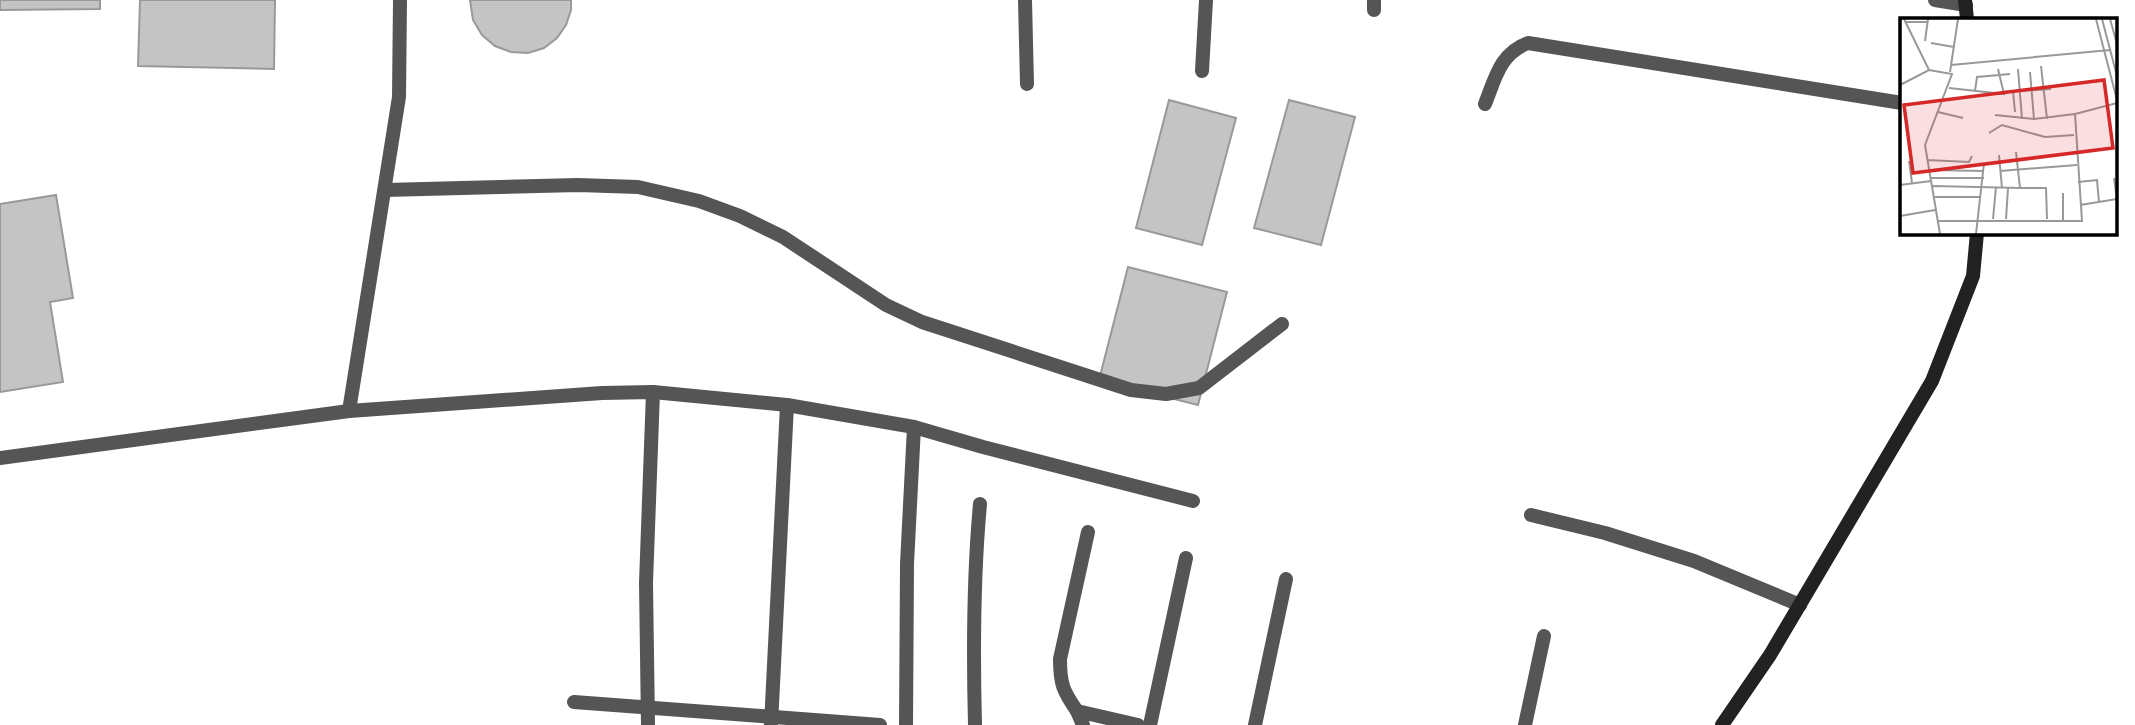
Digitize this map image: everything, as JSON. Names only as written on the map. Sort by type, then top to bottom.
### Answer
[{"type":"main road","points":[[1722,725],[1770,655],[1932,381],[1973,276],[1977,234]]},
{"type":"street","points":[[349,411],[399,97],[400,0]]},
{"type":"street","points":[[1025,0],[1027,84]]},
{"type":"street","points":[[1202,71],[1206,0]]},
{"type":"street","points":[[1935,0],[1966,8]]},
{"type":"street","points":[[1485,104],[1503,60],[1515,48],[1528,43],[1900,103]]},
{"type":"street","points":[[385,190],[590,185],[638,187],[699,201],[740,216],[783,237],[886,305],[922,322],[1131,390],[1167,394],[1199,388],[1282,324]]},
{"type":"street","points":[[648,725],[646,583],[653,392]]},
{"type":"street","points":[[0,458],[349,411],[602,393],[653,392],[787,405],[914,427],[1193,501]]},
{"type":"street","points":[[771,722],[787,405]]},
{"type":"street","points":[[906,725],[907,564],[914,427]]},
{"type":"street","points":[[975,725],[974,572],[980,505]]},
{"type":"street","points":[[1531,515],[1605,533],[1694,561],[1800,605]]},
{"type":"street","points":[[1083,725],[1063,691],[1060,659],[1088,532]]},
{"type":"street","points":[[1150,725],[1186,558]]},
{"type":"street","points":[[1255,725],[1286,579]]},
{"type":"street","points":[[1525,725],[1544,636]]},
{"type":"street","points":[[574,702],[771,722],[880,725]]},
{"type":"street","points":[[1077,711],[1138,725]]},
{"type":"building","points":[[0,0],[100,0],[100,9],[0,10]]},
{"type":"building","points":[[140,0],[275,0],[274,69],[138,66]]},
{"type":"building","points":[[470,0],[571,0],[571,10],[566,25],[557,38],[544,48],[528,53],[511,52],[495,46],[482,35],[473,20]]},
{"type":"building","points":[[1169,100],[1236,118],[1202,245],[1136,228]]},
{"type":"building","points":[[1289,100],[1355,117],[1321,245],[1254,228]]},
{"type":"building","points":[[56,195],[73,298],[50,302],[63,382],[0,392],[0,204]]},
{"type":"building","points":[[1128,267],[1227,292],[1198,405],[1099,380]]}]
